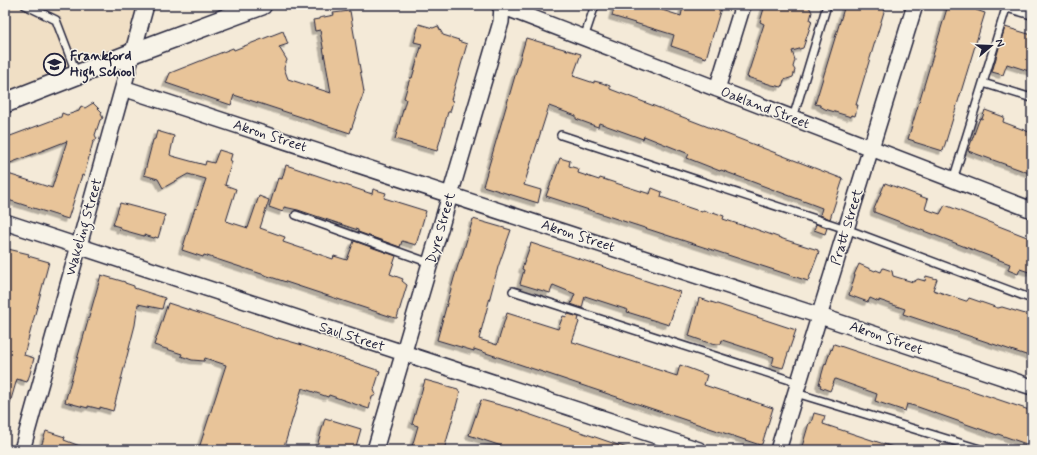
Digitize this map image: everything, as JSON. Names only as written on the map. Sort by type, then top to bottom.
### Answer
[{"type":"street","name":"Wakeling Street","points":[[22,450],[146,5]]},
{"type":"street","points":[[5,103],[262,5]]},
{"type":"street","name":"Oakland Street","points":[[501,5],[1032,210]]},
{"type":"street","name":"Dyre Street","points":[[375,450],[501,22],[501,5]]},
{"type":"street","points":[[717,89],[744,5]]},
{"type":"street","name":"Pratt Street","points":[[778,450],[915,5]]},
{"type":"street","points":[[1011,5],[1032,12]]},
{"type":"street","name":"Akron Street","points":[[123,88],[450,194],[1032,387]]},
{"type":"street","name":"Saul Street","points":[[5,222],[699,450]]},
{"type":"lane","points":[[25,5],[56,20],[77,75]]},
{"type":"lane","points":[[584,38],[595,5]]},
{"type":"lane","points":[[792,118],[827,5]]},
{"type":"lane","points":[[953,180],[1006,5]]},
{"type":"lane","points":[[983,83],[1032,98]]},
{"type":"lane","points":[[561,135],[846,229],[1032,299]]},
{"type":"lane","points":[[296,215],[430,263]]},
{"type":"lane","points":[[513,291],[983,450]]},
{"type":"shaded area","name":"Frankford High School","points":[[5,5],[146,5],[133,53],[5,103]]},
{"type":"building","points":[[615,5],[660,5],[659,9],[681,16],[683,7],[687,8],[688,5],[713,5],[721,8],[706,58],[671,46],[674,35],[612,16]]},
{"type":"building","points":[[765,5],[808,5],[812,12],[810,20],[812,21],[803,48],[792,51],[795,60],[793,77],[784,80],[782,87],[747,77],[764,24],[760,22]]},
{"type":"building","points":[[845,5],[886,5],[856,105],[858,105],[855,116],[851,115],[851,117],[825,109],[820,105],[815,104]]},
{"type":"building","points":[[948,5],[966,5],[977,8],[976,10],[985,13],[943,151],[908,139]]},
{"type":"building","points":[[350,11],[364,92],[350,133],[234,95],[231,105],[166,83],[170,73],[233,48],[234,50],[283,31],[288,44],[279,47],[287,60],[284,68],[288,79],[331,93],[320,30],[315,31],[313,20],[334,15],[333,13]]},
{"type":"building","points":[[419,24],[433,28],[438,26],[443,35],[467,44],[451,100],[453,101],[450,112],[448,112],[437,151],[395,139],[406,99],[404,98],[410,78],[412,78],[422,44],[414,42]]},
{"type":"building","points":[[1005,27],[1032,35],[1032,72],[1007,64],[1003,75],[992,72]]},
{"type":"building","points":[[526,38],[581,54],[573,76],[594,83],[594,81],[610,86],[610,89],[843,179],[830,219],[820,215],[822,208],[687,158],[689,154],[644,136],[643,139],[599,123],[598,127],[576,119],[576,116],[549,106],[524,185],[541,190],[538,203],[483,186]]},
{"type":"building","points":[[93,103],[102,112],[101,114],[103,118],[100,120],[95,135],[97,139],[93,142],[84,176],[82,175],[68,219],[5,199],[5,173],[52,188],[67,141],[5,165],[5,138],[61,117],[62,113],[67,115],[79,111],[81,106],[85,108]]},
{"type":"building","points":[[985,110],[1004,117],[1003,122],[1032,133],[1032,174],[968,151],[980,118],[982,119]]},
{"type":"building","points":[[157,131],[174,136],[170,155],[172,156],[205,165],[206,161],[214,163],[219,150],[232,154],[230,161],[232,161],[225,185],[236,189],[226,221],[248,228],[259,196],[269,200],[260,228],[285,237],[283,242],[333,259],[334,256],[347,260],[354,241],[396,256],[390,274],[403,279],[402,281],[407,285],[397,318],[204,255],[203,257],[182,250],[206,179],[188,174],[163,188],[158,179],[144,175],[153,140],[155,139]]},
{"type":"building","points":[[560,158],[570,161],[569,166],[579,169],[578,173],[599,180],[600,178],[650,194],[652,188],[662,192],[661,197],[681,205],[702,212],[703,210],[713,214],[713,212],[724,216],[723,219],[818,250],[819,252],[808,281],[546,196]]},
{"type":"building","points":[[286,165],[372,194],[373,189],[386,193],[384,198],[426,211],[416,245],[402,241],[400,247],[358,232],[358,230],[298,210],[284,207],[283,212],[269,207],[278,178],[282,179]]},
{"type":"building","points":[[885,183],[928,199],[925,209],[940,214],[945,205],[1032,239],[1032,273],[1020,269],[1018,274],[1008,270],[1010,264],[874,212]]},
{"type":"building","points":[[120,203],[165,215],[158,238],[119,229],[120,227],[113,225]]},
{"type":"building","points":[[473,219],[511,230],[498,267],[479,339],[497,345],[507,313],[558,329],[563,316],[567,317],[568,314],[579,317],[579,322],[572,342],[677,376],[680,365],[707,375],[704,385],[773,408],[762,444],[760,445],[474,349],[474,351],[437,340],[454,278]]},
{"type":"building","points":[[816,224],[827,228],[825,234],[814,230]]},
{"type":"building","points":[[531,243],[680,292],[669,325],[627,312],[628,310],[585,296],[582,308],[571,304],[575,294],[553,285],[550,293],[520,284],[524,270],[522,269]]},
{"type":"building","points":[[8,249],[29,254],[28,256],[49,262],[24,355],[34,358],[30,374],[27,382],[17,379],[8,410],[5,410],[5,251]]},
{"type":"building","points":[[859,264],[875,271],[881,272],[883,268],[892,271],[893,276],[913,282],[918,279],[925,281],[926,276],[937,279],[933,290],[966,301],[969,298],[998,308],[1002,307],[1032,316],[1032,357],[903,314],[905,309],[879,300],[879,302],[870,298],[868,302],[849,295],[854,275]]},
{"type":"building","points":[[101,275],[125,282],[134,286],[134,288],[165,298],[162,309],[138,304],[135,325],[113,411],[100,407],[100,409],[88,406],[88,408],[65,402]]},
{"type":"building","points":[[699,298],[796,330],[783,368],[772,365],[774,357],[722,340],[721,344],[717,344],[689,336]]},
{"type":"building","points":[[168,303],[380,371],[374,390],[376,395],[372,397],[369,409],[329,395],[328,397],[302,388],[283,450],[205,450],[199,448],[226,365],[205,358],[204,361],[192,360],[181,356],[182,354],[154,345]]},
{"type":"building","points":[[834,344],[1032,411],[1032,446],[918,407],[907,404],[905,411],[875,401],[877,394],[835,379],[830,391],[820,387],[821,385],[819,384],[825,363],[826,364]]},
{"type":"building","points":[[425,380],[458,389],[460,392],[444,450],[411,450],[418,426],[412,424]]},
{"type":"building","points":[[481,400],[511,408],[627,448],[627,450],[513,450],[469,435]]},
{"type":"building","points":[[814,413],[825,416],[823,424],[896,448],[896,450],[801,450],[809,423],[811,423]]},
{"type":"building","points":[[325,418],[361,429],[355,450],[316,450]]},
{"type":"building","points":[[46,431],[65,437],[64,440],[85,448],[85,450],[40,450]]},
{"type":"place","name":"Frankford High School","points":[[55,64]]}]
